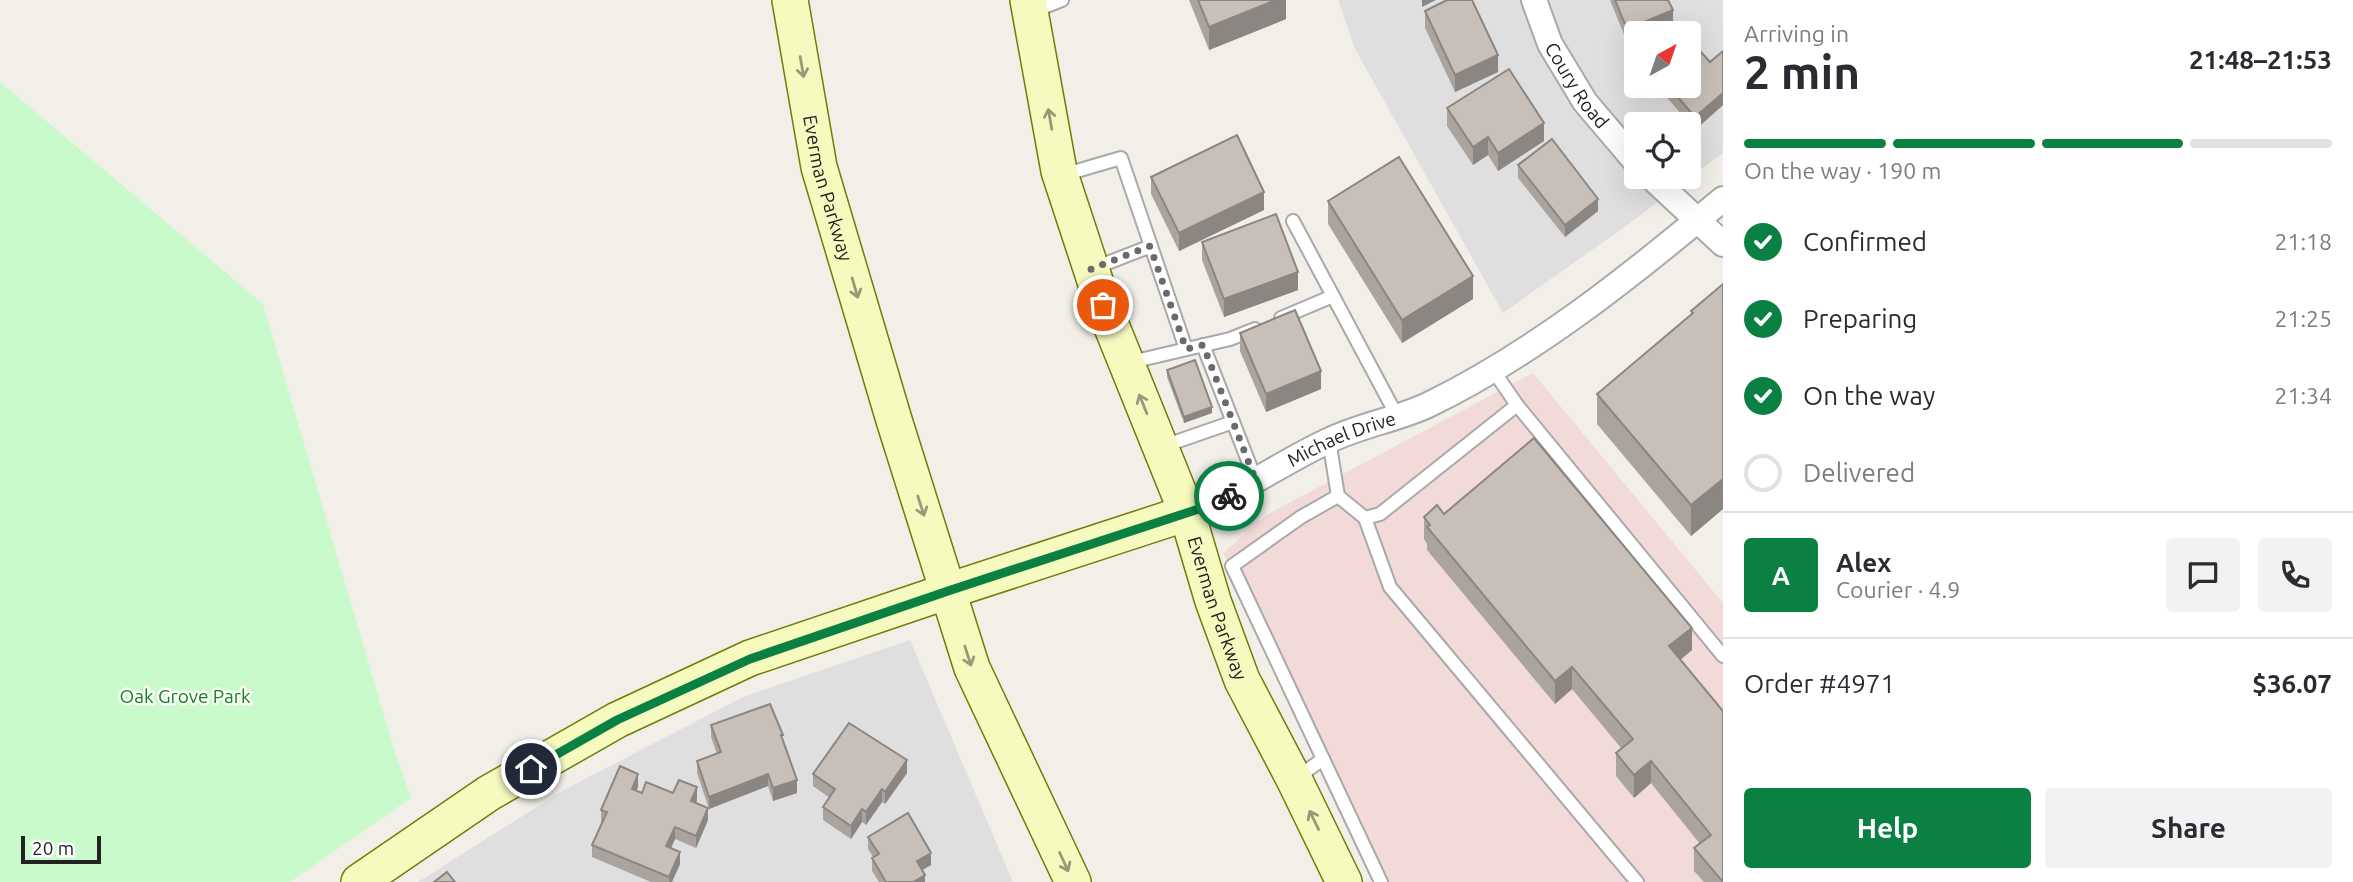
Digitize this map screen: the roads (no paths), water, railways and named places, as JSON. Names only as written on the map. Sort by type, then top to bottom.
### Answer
[{"type":"main road","name":"Everman Parkway","points":[[790,0],[820,167],[894,420],[972,667],[1073,882]]},
{"type":"main road","name":"Everman Parkway","points":[[1040,4],[1061,176],[1091,269],[1187,513],[1213,601],[1242,680],[1344,882]]},
{"type":"main road","name":"Michael Drive","points":[[359,882],[488,793],[617,720],[750,659],[1187,513]]},
{"type":"street","name":"Coury Road","points":[[1534,0],[1550,44],[1585,102],[1624,148]]},
{"type":"street","points":[[1664,189],[1723,244]]},
{"type":"street","name":"Michael Drive","points":[[1187,513],[1214,504],[1329,440],[1426,406],[1493,370],[1619,284],[1723,199]]},
{"type":"lane","points":[[1061,176],[1121,158],[1186,349]]},
{"type":"lane","points":[[1293,221],[1397,416]]},
{"type":"lane","points":[[1091,269],[1150,246]]},
{"type":"lane","points":[[1127,363],[1230,339],[1333,296]]},
{"type":"lane","points":[[1203,345],[1256,481]]},
{"type":"lane","points":[[1493,370],[1517,405],[1723,656]]},
{"type":"lane","points":[[1365,518],[1380,514],[1517,405]]},
{"type":"lane","points":[[1161,447],[1233,422]]},
{"type":"lane","points":[[1329,440],[1338,496],[1365,518],[1390,586],[1637,882]]},
{"type":"lane","points":[[1338,496],[1301,517],[1232,566],[1381,882]]},
{"type":"lane","points":[[1294,779],[1323,759]]},
{"type":"park label","name":"Oak Grove Park","points":[[185,696]]}]
